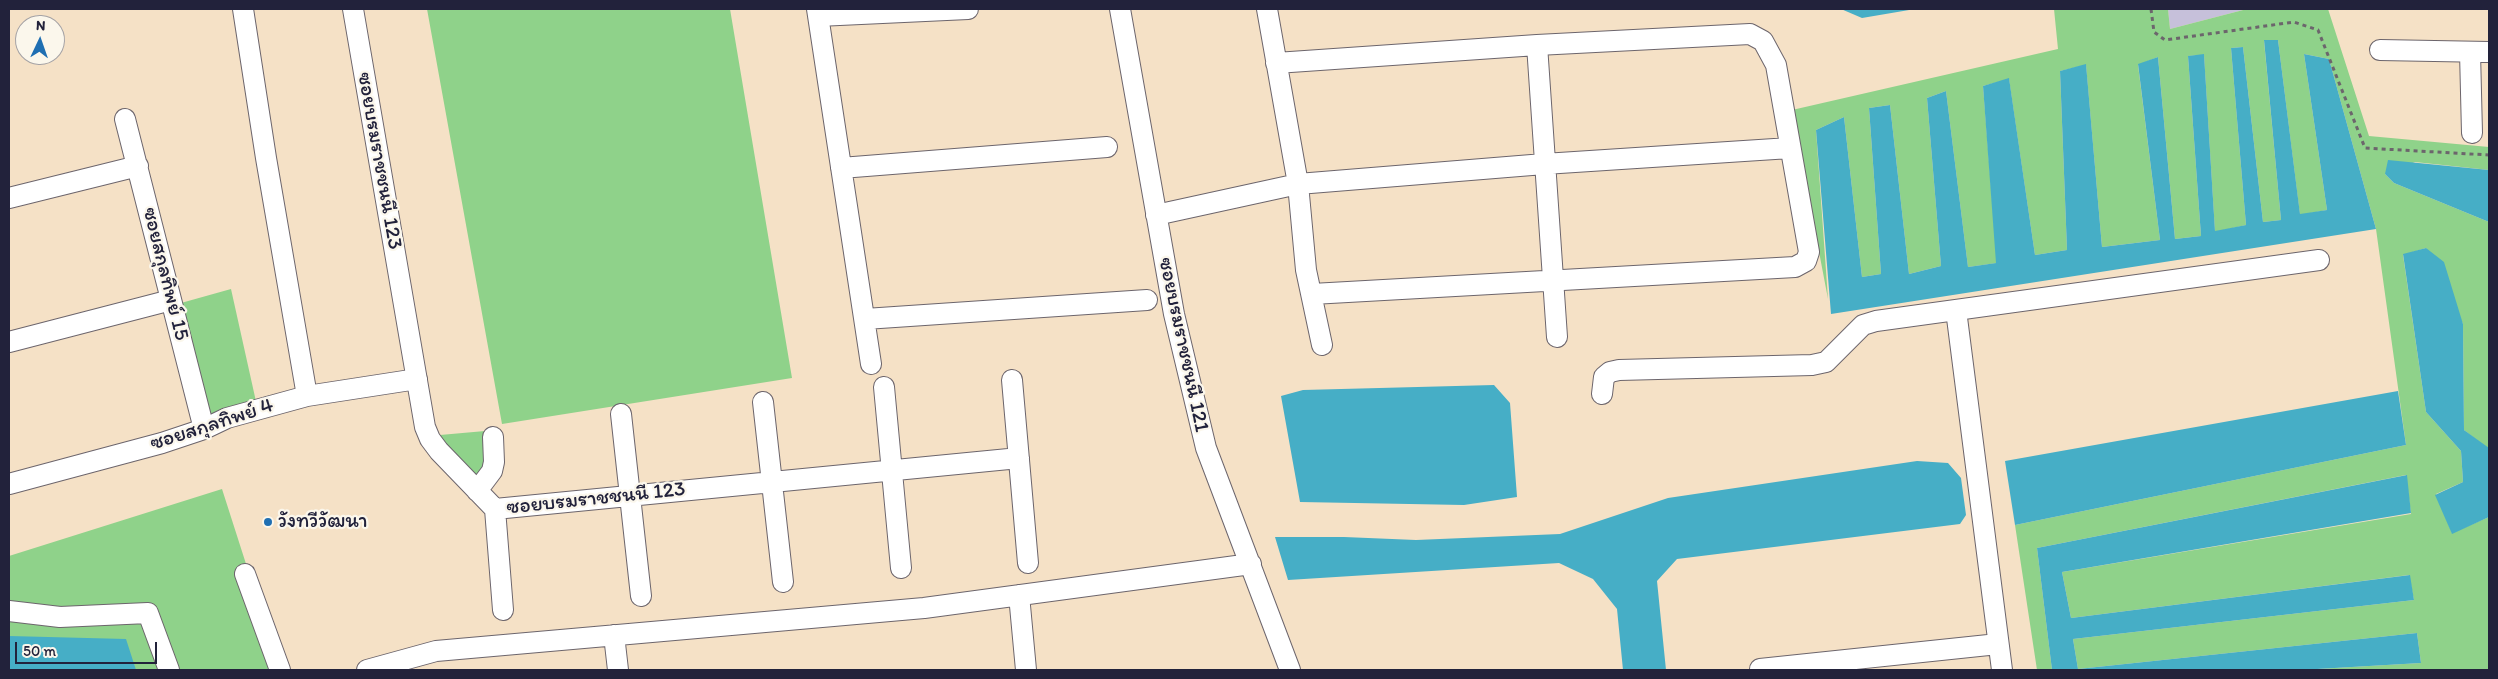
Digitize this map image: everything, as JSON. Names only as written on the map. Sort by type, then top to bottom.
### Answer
[{"type":"street","points":[[243,9],[266,158],[307,396]]},
{"type":"street","name":"ซอยบรมราชชนนี 123","points":[[352,9],[425,427],[430,439],[495,509],[891,472],[1018,458]]},
{"type":"street","points":[[872,364],[817,12],[968,9]]},
{"type":"street","name":"ซอยบรมราชชนนี 121","points":[[1120,9],[1174,314],[1206,448],[1290,670]]},
{"type":"street","points":[[1267,9],[1298,184],[1306,270],[1322,344]]},
{"type":"street","points":[[1276,63],[1537,44],[1750,34],[1763,41],[1776,65],[1809,252],[1806,261],[1795,267],[1312,294]]},
{"type":"street","points":[[1537,44],[1557,337]]},
{"type":"street","points":[[2380,50],[2480,52],[2472,133]]},
{"type":"street","name":"ซอยสกุลทิพย์ 15","points":[[125,119],[204,429]]},
{"type":"street","points":[[841,168],[1107,147]]},
{"type":"street","points":[[1156,216],[1298,184],[1544,164],[1790,148]]},
{"type":"street","points":[[9,198],[138,166]]},
{"type":"street","points":[[1602,394],[1604,377],[1610,372],[1619,370],[1812,365],[1826,362],[1863,326],[1876,321],[2319,260]]},
{"type":"street","points":[[9,342],[171,300]]},
{"type":"street","points":[[865,319],[1147,300]]},
{"type":"street","points":[[1956,310],[2002,670]]},
{"type":"street","name":"ซอยสกุลทิพย์ 4","points":[[9,484],[204,429],[227,418],[307,396],[417,379]]},
{"type":"street","points":[[1012,380],[1028,563]]},
{"type":"street","points":[[884,387],[901,568]]},
{"type":"street","points":[[763,402],[782,582]]},
{"type":"street","points":[[621,414],[641,596]]},
{"type":"street","points":[[477,491],[492,471],[494,462],[493,437]]},
{"type":"street","points":[[495,509],[503,610]]},
{"type":"street","points":[[367,670],[436,651],[924,608],[1251,564]]},
{"type":"street","points":[[245,574],[280,670]]},
{"type":"street","points":[[1019,595],[1026,670]]},
{"type":"street","points":[[9,611],[60,617],[148,613],[169,670]]},
{"type":"street","points":[[614,636],[618,670]]},
{"type":"street","points":[[1760,669],[1998,644]]},
{"type":"path","points":[[2151,9],[2154,32],[2165,40],[2294,22],[2318,30],[2365,148],[2489,155]]},
{"type":"shaded area","points":[[2168,9],[2247,9],[2170,29]]},
{"type":"green space","points":[[427,9],[730,9],[792,378],[502,424]]},
{"type":"green space","points":[[2054,9],[2168,9],[2170,29],[2247,9],[2328,9],[2369,136],[2489,147],[2489,170],[2415,162],[2385,174],[2394,183],[2489,222],[2488,449],[2464,430],[2463,324],[2426,248],[2403,255],[2426,412],[2461,451],[2463,482],[2436,494],[2452,533],[2489,517],[2489,670],[2300,670],[2421,663],[2417,633],[2078,669],[2073,639],[2414,600],[2409,575],[2071,618],[2062,572],[2411,514],[2406,475],[2037,548],[2052,670],[2037,670],[2015,525],[2406,445],[2376,229],[2329,59],[2304,54],[2327,210],[2300,215],[2278,40],[2264,41],[2281,220],[2263,222],[2243,47],[2231,48],[2246,225],[2215,232],[2204,55],[2188,56],[2201,236],[2175,239],[2158,57],[2138,65],[2160,240],[2102,247],[2086,65],[2060,71],[2067,250],[2035,255],[2009,79],[1983,86],[1997,263],[1968,267],[1946,91],[1927,98],[1941,266],[1909,274],[1890,105],[1869,108],[1881,274],[1862,277],[1844,117],[1816,130],[1828,299],[1792,110],[2058,49]]},
{"type":"green space","points":[[231,289],[257,406],[210,421],[181,303]]},
{"type":"green space","points":[[485,431],[490,465],[479,480],[464,469],[440,435]]},
{"type":"green space","points":[[222,489],[280,670],[9,670],[9,556]]},
{"type":"water","points":[[1841,9],[1915,9],[1862,18]]},
{"type":"water","points":[[2264,40],[2278,40],[2300,214],[2327,210],[2304,54],[2329,59],[2376,229],[1831,314],[1816,130],[1844,117],[1862,277],[1881,274],[1869,108],[1890,105],[1909,274],[1941,266],[1927,98],[1946,91],[1968,267],[1996,263],[1983,86],[2009,78],[2035,255],[2067,250],[2060,71],[2086,64],[2102,247],[2160,240],[2138,64],[2158,57],[2175,239],[2201,236],[2188,56],[2204,54],[2215,231],[2246,225],[2231,48],[2243,47],[2263,222],[2281,220]]},
{"type":"water","points":[[2388,160],[2489,170],[2489,222],[2394,183],[2385,174]]},
{"type":"water","points":[[2426,248],[2444,262],[2463,324],[2464,430],[2489,448],[2489,517],[2452,534],[2435,495],[2463,482],[2461,451],[2426,412],[2403,254]]},
{"type":"water","points":[[1494,385],[1510,403],[1517,497],[1464,505],[1300,502],[1281,396],[1303,390]]},
{"type":"water","points":[[2398,391],[2406,445],[2015,525],[2005,461]]},
{"type":"water","points":[[1917,461],[1948,463],[1961,478],[1966,515],[1960,524],[1677,559],[1657,581],[1666,670],[1623,670],[1617,609],[1593,579],[1559,563],[1288,580],[1275,537],[1416,540],[1560,534],[1668,498]]},
{"type":"water","points":[[2407,475],[2411,513],[2062,572],[2071,618],[2410,575],[2414,600],[2073,639],[2078,669],[2417,633],[2421,663],[2300,670],[2052,670],[2037,548]]},
{"type":"water","points":[[9,636],[126,639],[136,670],[9,670]]},
{"type":"place","name":"วังทวีวัฒนา","points":[[268,522]]}]
